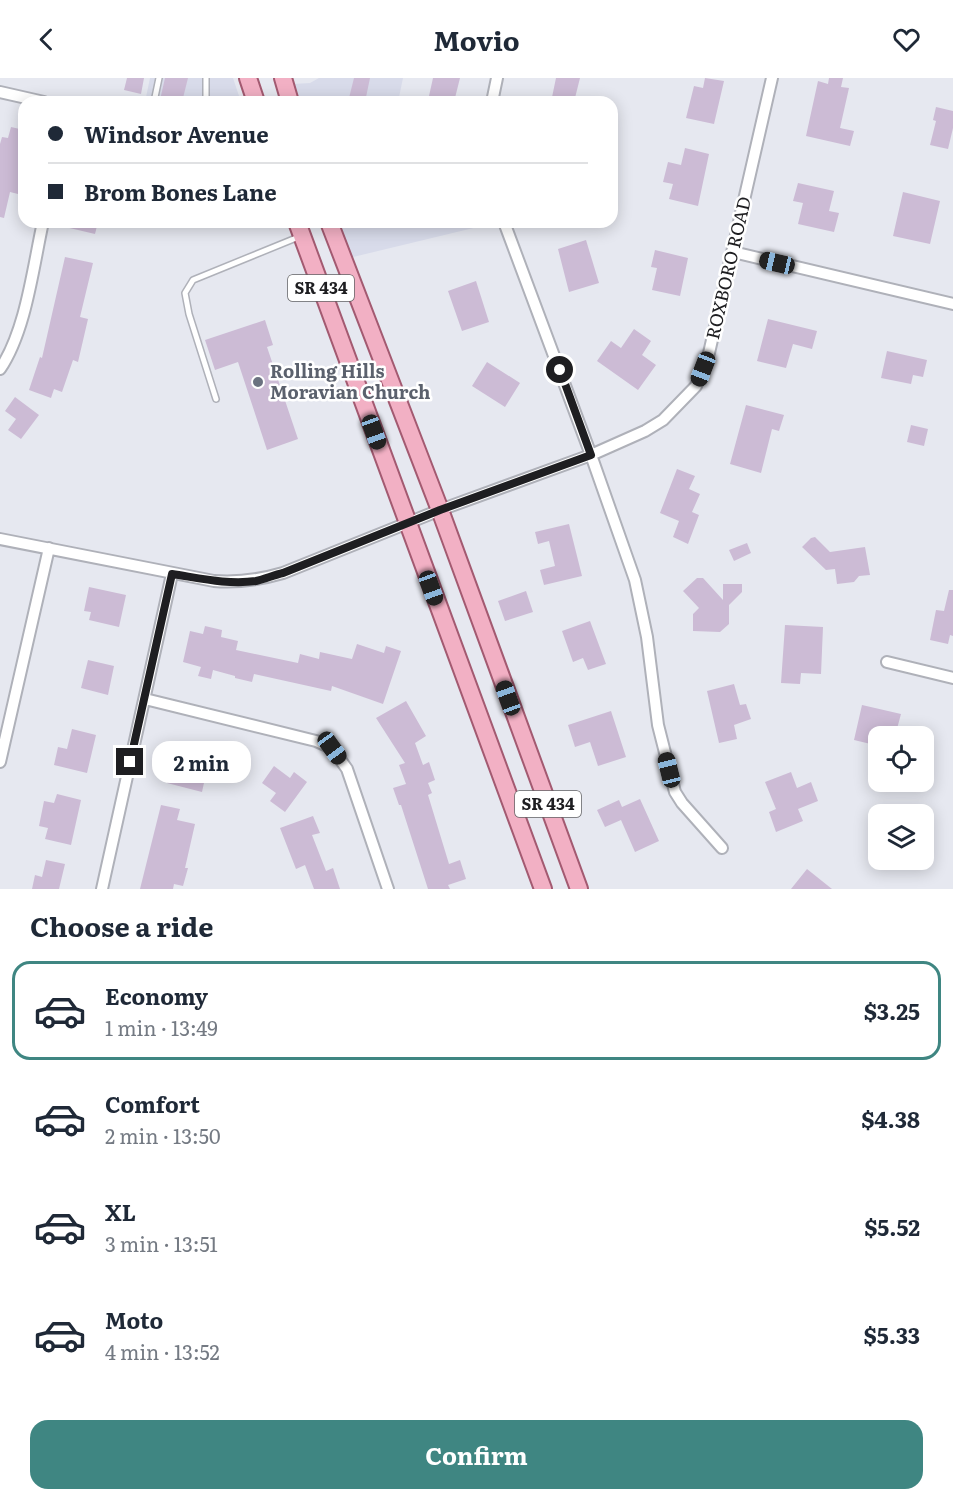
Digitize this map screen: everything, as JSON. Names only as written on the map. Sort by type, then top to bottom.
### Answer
[{"type":"main road","points":[[248,78],[254,96]]},
{"type":"main road","points":[[283,78],[288,96]]},
{"type":"main road","points":[[321,228],[340,254]]},
{"type":"main road","name":"SR 434","points":[[332,228],[440,510],[579,889]]},
{"type":"main road","name":"SR 434","points":[[300,229],[543,889]]},
{"type":"street","points":[[283,78],[289,78]]},
{"type":"street","points":[[493,96],[496,78]]},
{"type":"street","name":"ROXBORO ROAD","points":[[0,538],[172,574],[235,582],[257,581],[283,573],[440,510],[591,455],[645,431],[663,420],[696,386],[709,353],[772,78]]},
{"type":"street","points":[[0,92],[18,96]]},
{"type":"street","points":[[0,369],[19,329],[42,228]]},
{"type":"street","points":[[506,228],[635,580],[647,637],[658,725],[675,792],[682,804],[722,848]]},
{"type":"street","points":[[733,252],[953,304]]},
{"type":"street","points":[[0,762],[49,548]]},
{"type":"street","points":[[102,889],[172,574]]},
{"type":"street","points":[[887,662],[953,678]]},
{"type":"street","points":[[145,699],[316,741],[332,748],[346,769],[388,889]]},
{"type":"lane","points":[[155,96],[159,78]]},
{"type":"lane","points":[[206,78],[206,96]]},
{"type":"lane","points":[[216,399],[189,315],[185,293],[193,280],[300,229]]},
{"type":"shaded area","points":[[150,78],[233,78],[239,96],[146,96]]},
{"type":"shaded area","points":[[319,78],[403,78],[399,96],[295,96],[292,84],[310,83]]},
{"type":"shaded area","points":[[339,228],[473,228],[349,258]]},
{"type":"building","points":[[127,78],[144,78],[141,94],[124,90]]},
{"type":"building","points":[[165,78],[188,78],[184,96],[161,96]]},
{"type":"building","points":[[354,78],[370,78],[366,96],[350,96]]},
{"type":"building","points":[[433,78],[460,78],[456,96],[429,96]]},
{"type":"building","points":[[556,78],[580,78],[576,96],[552,96]]},
{"type":"building","points":[[705,78],[724,81],[714,124],[686,118],[694,86],[703,88]]},
{"type":"building","points":[[829,78],[843,78],[841,87],[849,88],[840,128],[854,131],[850,146],[806,136],[818,81],[828,84]]},
{"type":"building","points":[[936,107],[953,111],[953,128],[948,149],[930,145],[936,121],[933,120]]},
{"type":"building","points":[[11,127],[18,129],[18,194],[10,192],[4,218],[0,217],[0,144],[2,137],[8,138]]},
{"type":"building","points":[[685,148],[709,154],[698,206],[669,199],[673,184],[663,182],[668,162],[681,165]]},
{"type":"building","points":[[798,183],[834,191],[829,211],[839,213],[834,232],[798,224],[803,203],[793,201]]},
{"type":"building","points":[[903,192],[940,201],[930,244],[893,236]]},
{"type":"building","points":[[70,228],[96,228],[95,234]]},
{"type":"building","points":[[586,240],[599,283],[569,292],[558,249]]},
{"type":"building","points":[[655,250],[688,258],[680,296],[652,290],[657,268],[651,267]]},
{"type":"building","points":[[65,257],[93,263],[80,317],[88,319],[78,362],[73,360],[62,392],[54,389],[51,398],[29,390],[40,357],[42,358]]},
{"type":"building","points":[[476,281],[489,322],[462,331],[448,291]]},
{"type":"building","points":[[768,319],[817,331],[812,349],[793,344],[786,368],[757,361]]},
{"type":"building","points":[[265,320],[273,345],[267,347],[298,439],[267,450],[238,362],[215,370],[205,340]]},
{"type":"building","points":[[634,329],[651,341],[642,355],[656,365],[638,390],[597,361],[611,341],[621,348]]},
{"type":"building","points":[[887,351],[927,360],[923,377],[913,375],[911,384],[881,378]]},
{"type":"building","points":[[487,362],[520,383],[505,407],[472,386]]},
{"type":"building","points":[[15,397],[39,415],[21,439],[8,430],[16,419],[5,411]]},
{"type":"building","points":[[746,405],[784,415],[779,431],[772,429],[761,473],[730,464]]},
{"type":"building","points":[[911,425],[928,429],[924,446],[907,442]]},
{"type":"building","points":[[677,469],[695,476],[689,489],[700,494],[692,512],[699,515],[688,544],[673,537],[679,521],[660,513]]},
{"type":"building","points":[[569,524],[582,576],[544,585],[540,570],[555,566],[549,541],[538,544],[535,532]]},
{"type":"building","points":[[815,537],[830,552],[865,547],[870,575],[859,576],[854,582],[837,584],[835,569],[826,570],[802,547]]},
{"type":"building","points":[[747,543],[751,553],[734,561],[729,550]]},
{"type":"building","points":[[697,578],[703,578],[723,600],[723,584],[742,584],[742,592],[729,605],[729,624],[720,632],[693,631],[693,614],[699,608],[683,591]]},
{"type":"building","points":[[89,587],[126,595],[119,627],[89,620],[91,612],[84,611]]},
{"type":"building","points":[[949,590],[953,590],[953,636],[950,635],[948,644],[930,640],[936,610],[944,611]]},
{"type":"building","points":[[526,591],[533,612],[505,621],[498,601]]},
{"type":"building","points":[[590,621],[606,664],[588,670],[583,658],[573,662],[562,631]]},
{"type":"building","points":[[785,625],[823,627],[821,674],[801,673],[800,684],[781,683]]},
{"type":"building","points":[[205,626],[222,630],[221,637],[238,641],[236,650],[298,663],[300,654],[319,659],[320,652],[352,659],[357,644],[384,653],[386,646],[401,651],[383,704],[332,686],[331,691],[254,674],[252,682],[213,670],[211,679],[198,676],[201,667],[183,662],[190,631],[203,634]]},
{"type":"building","points":[[88,660],[114,666],[108,695],[81,688]]},
{"type":"building","points":[[734,684],[740,705],[746,704],[751,719],[734,725],[737,739],[719,743],[707,691]]},
{"type":"building","points":[[406,701],[426,736],[415,743],[423,765],[429,762],[435,780],[428,783],[432,793],[428,795],[449,864],[460,860],[466,879],[448,885],[450,889],[428,889],[401,805],[399,805],[393,788],[406,784],[399,765],[405,763],[376,718]]},
{"type":"building","points":[[862,705],[901,714],[898,726],[868,726],[868,743],[854,740]]},
{"type":"building","points":[[611,711],[626,757],[598,766],[590,742],[575,747],[568,725]]},
{"type":"building","points":[[72,729],[96,735],[87,773],[54,765],[58,747],[67,749]]},
{"type":"building","points":[[185,743],[204,747],[200,767],[207,769],[202,792],[167,783],[169,774],[178,776]]},
{"type":"building","points":[[274,766],[290,778],[294,772],[307,782],[285,812],[270,801],[276,793],[262,783]]},
{"type":"building","points":[[791,772],[797,788],[811,782],[818,801],[798,809],[803,821],[776,832],[769,812],[776,809],[765,782]]},
{"type":"building","points":[[57,794],[81,800],[71,845],[45,839],[48,828],[39,826],[44,801],[54,803]]},
{"type":"building","points":[[640,799],[659,841],[635,852],[621,820],[605,827],[597,810],[619,800],[622,807]]},
{"type":"building","points":[[161,805],[180,809],[177,820],[195,824],[185,868],[188,868],[183,886],[174,884],[173,889],[140,889]]},
{"type":"building","points":[[313,816],[320,833],[312,835],[326,871],[333,868],[340,889],[314,889],[305,865],[296,869],[280,828]]},
{"type":"building","points":[[46,860],[65,864],[59,889],[32,889],[35,875],[42,877]]},
{"type":"building","points":[[807,869],[832,889],[791,889]]},
{"type":"place","name":"Rolling Hills Moravian Church","points":[[258,382]]},
{"type":"route","points":[[130,762],[172,574],[235,582],[257,581],[283,573],[440,510],[591,455],[560,370]]}]
